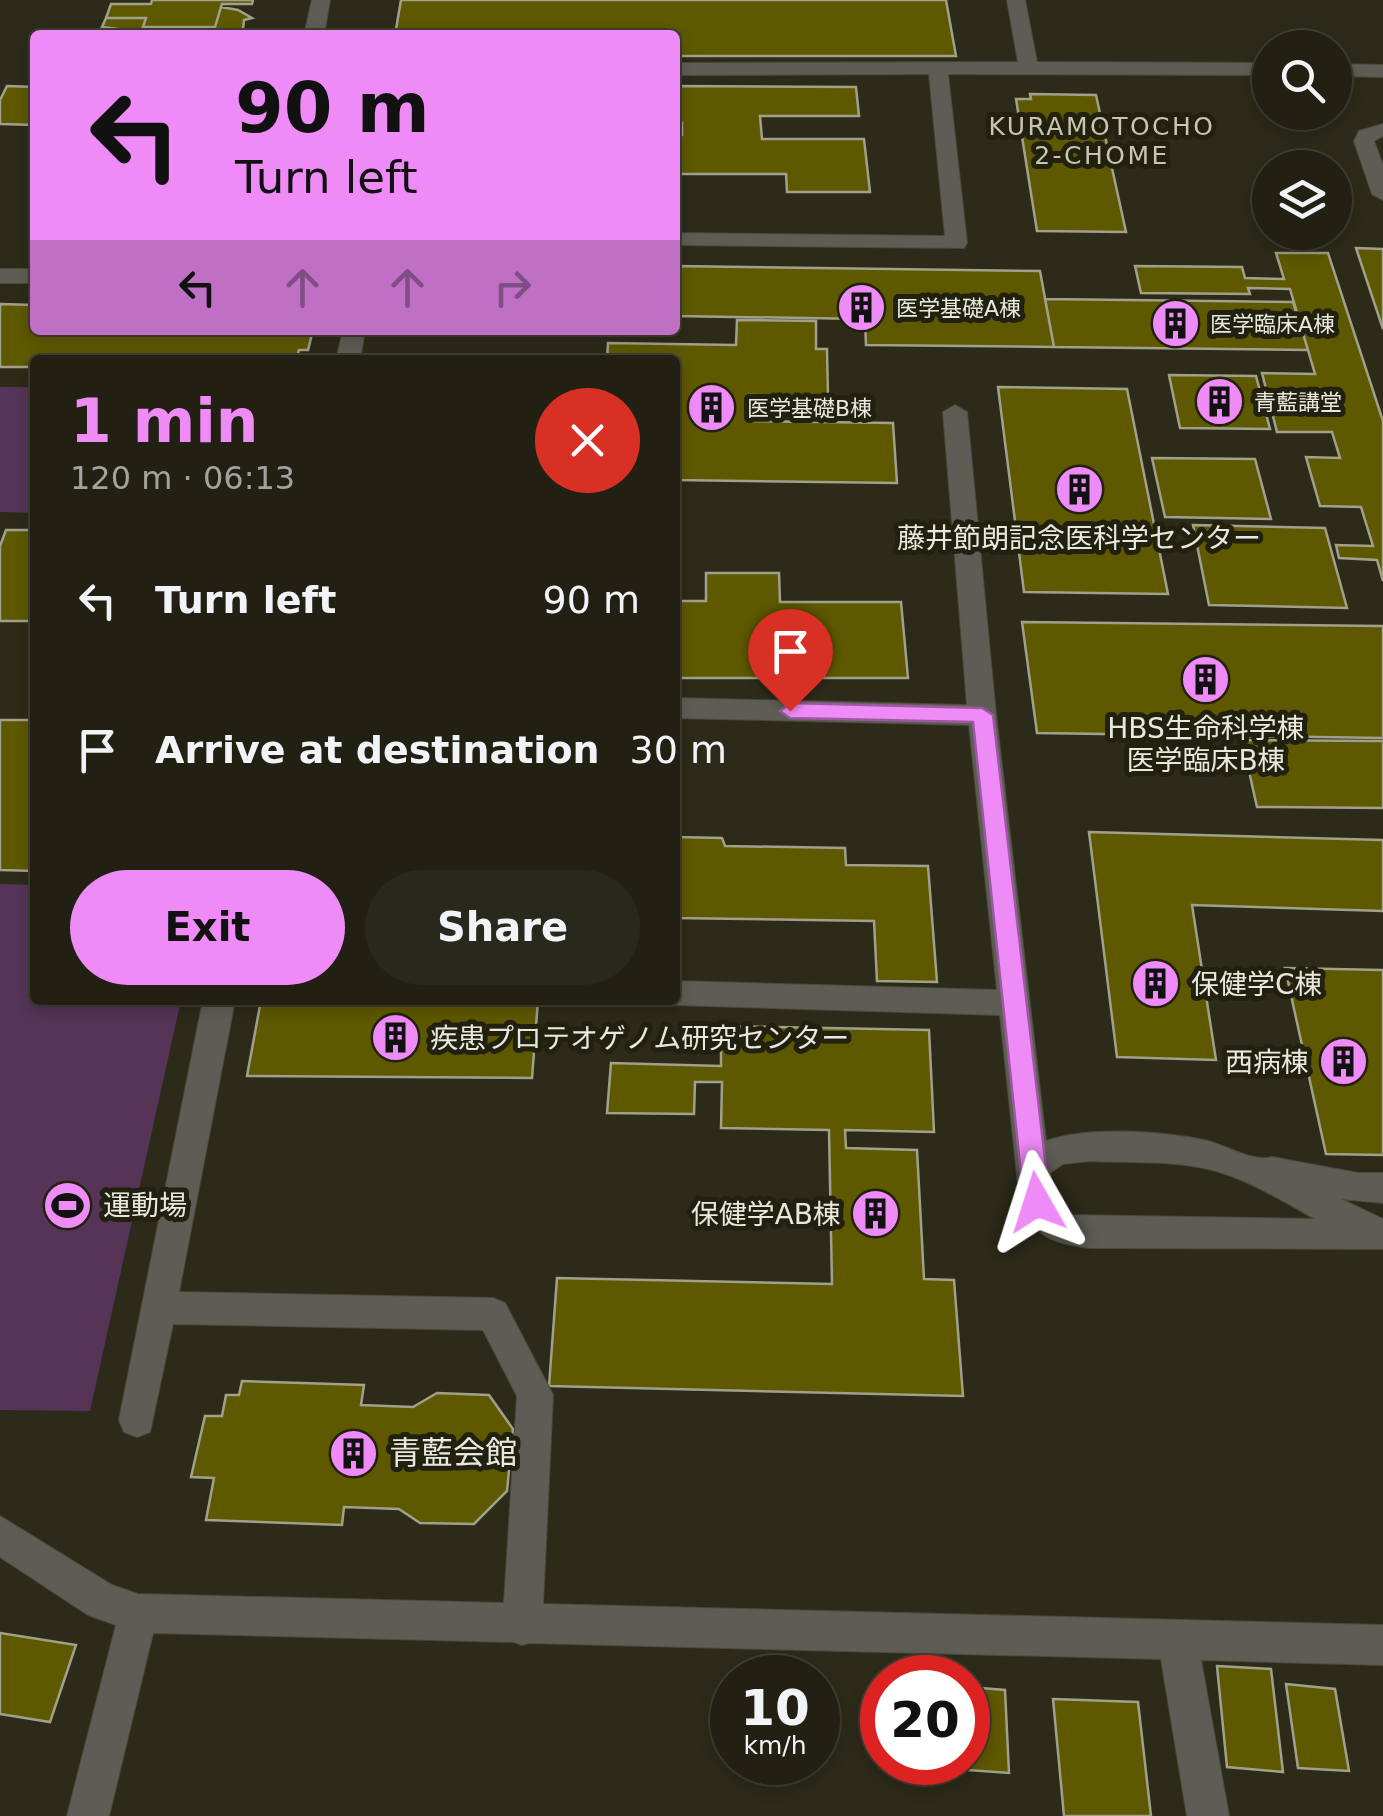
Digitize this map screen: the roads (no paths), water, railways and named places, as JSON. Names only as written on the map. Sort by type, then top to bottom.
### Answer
[{"type":"street","points":[[315,30],[321,0]]},
{"type":"street","points":[[1016,0],[1028,66]]},
{"type":"street","points":[[680,69],[938,70],[1028,66],[1252,70]]},
{"type":"street","points":[[680,239],[956,243],[938,70]]},
{"type":"street","points":[[1352,70],[1383,71]]},
{"type":"street","points":[[1383,130],[1366,135],[1364,142],[1383,194]]},
{"type":"street","points":[[0,276],[30,276]]},
{"type":"street","points":[[955,412],[982,715],[1014,1003],[1037,1202],[1045,1220],[1063,1229],[1089,1233],[1380,1234]]},
{"type":"street","points":[[680,708],[982,715]]},
{"type":"street","points":[[680,993],[1014,1003]]},
{"type":"street","points":[[138,1420],[217,1005]]},
{"type":"street","points":[[1034,1168],[1043,1156],[1078,1146],[1190,1151],[1234,1164],[1358,1188],[1383,1188]]},
{"type":"street","points":[[1234,1164],[1380,1234]]},
{"type":"street","points":[[160,1308],[493,1314],[535,1395],[522,1626]]},
{"type":"street","points":[[0,1535],[102,1601],[138,1614],[1383,1645]]},
{"type":"street","points":[[88,1816],[138,1614]]},
{"type":"street","points":[[1178,1642],[1208,1816]]},
{"type":"place","name":"医学基礎A棟","points":[[861,308]]},
{"type":"place","name":"医学臨床A棟","points":[[1175,324]]},
{"type":"place","name":"青藍講堂","points":[[1219,402]]},
{"type":"place","name":"医学基礎B棟","points":[[712,408]]},
{"type":"place","name":"藤井節朗記念医科学センター","points":[[1079,490]]},
{"type":"place","name":"HBS生命科学棟 医学臨床B棟","points":[[1206,680]]},
{"type":"place","name":"保健学C棟","points":[[1156,984]]},
{"type":"place","name":"疾患プロテオゲノム研究センター","points":[[395,1038]]},
{"type":"place","name":"西病棟","points":[[1344,1062]]},
{"type":"place","name":"運動場","points":[[68,1205]]},
{"type":"place","name":"保健学AB棟","points":[[876,1214]]},
{"type":"place","name":"青藍会館","points":[[354,1453]]},
{"type":"district","name":"KURAMOTOCHO 2-CHOME","points":[[1102,140]]}]
